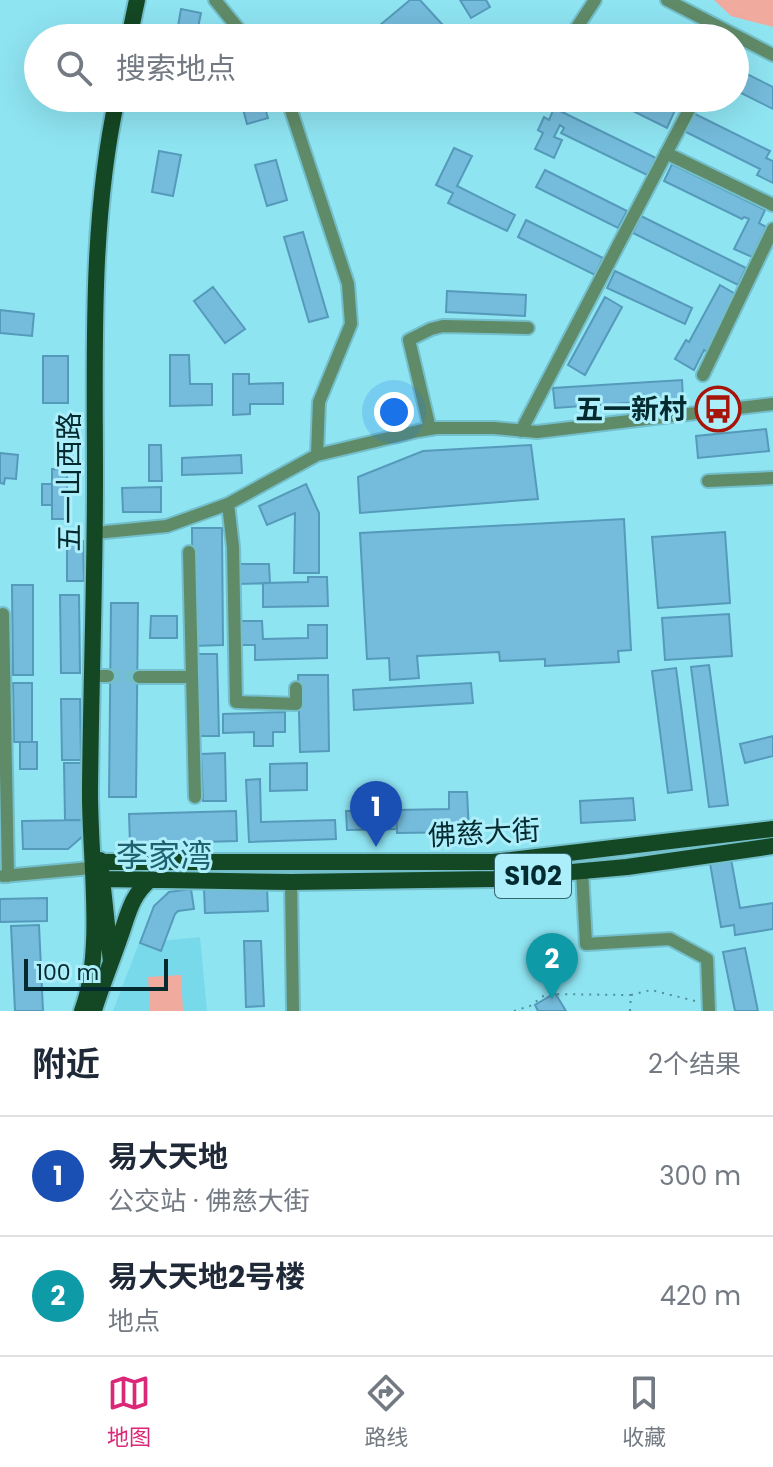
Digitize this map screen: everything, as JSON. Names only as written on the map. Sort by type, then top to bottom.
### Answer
[{"type":"main road","points":[[132,24],[137,0]]},
{"type":"main road","points":[[143,24],[148,0]]},
{"type":"main road","name":"五一山西路","points":[[98,870],[104,676],[95,317],[102,202],[115,112]]},
{"type":"main road","name":"五一山西路","points":[[98,870],[91,720],[100,533],[105,317],[112,203],[125,112]]},
{"type":"main road","name":"佛慈大街","points":[[98,870],[493,862],[773,829]]},
{"type":"main road","name":"佛慈大街","points":[[98,870],[151,879],[291,882],[494,879],[773,846]]},
{"type":"main road","points":[[98,870],[111,962]]},
{"type":"main road","points":[[82,1011],[89,992],[98,870]]},
{"type":"main road","points":[[93,1011],[128,909],[139,889],[151,879]]},
{"type":"street","points":[[215,0],[235,24]]},
{"type":"street","points":[[579,24],[595,0]]},
{"type":"street","points":[[667,0],[713,24]]},
{"type":"street","points":[[749,43],[773,55]]},
{"type":"street","points":[[292,112],[348,284],[351,324],[319,402],[317,455]]},
{"type":"street","points":[[521,431],[688,112]]},
{"type":"street","points":[[666,153],[773,205]]},
{"type":"street","points":[[703,375],[773,229]]},
{"type":"street","points":[[430,429],[409,340],[443,326],[528,328]]},
{"type":"street","points":[[100,533],[167,526],[228,504],[317,455],[430,429],[537,432],[772,403]]},
{"type":"street","points":[[708,481],[773,478]]},
{"type":"street","points":[[228,504],[233,547],[236,702],[296,704],[296,688]]},
{"type":"street","points":[[189,552],[195,797]]},
{"type":"street","points":[[3,614],[4,876],[98,870]]},
{"type":"street","points":[[139,677],[191,677]]},
{"type":"street","points":[[582,871],[586,944],[670,939],[707,959],[708,1008]]},
{"type":"street","points":[[291,882],[293,1011]]},
{"type":"path","points":[[514,1011],[530,1006],[546,994],[631,995],[651,990],[708,1008]]},
{"type":"path","points":[[630,1011],[631,995]]},
{"type":"path","points":[[530,1006],[532,1011]]},
{"type":"shaded area","points":[[714,0],[773,0],[773,27],[731,16]]},
{"type":"shaded area","points":[[200,937],[207,1011],[113,1011],[139,943]]},
{"type":"shaded area","points":[[181,975],[183,1011],[150,1011],[148,977]]},
{"type":"building","points":[[410,0],[420,0],[442,24],[381,24]]},
{"type":"building","points":[[460,0],[486,0],[490,7],[471,18]]},
{"type":"building","points":[[181,9],[201,13],[199,24],[178,24]]},
{"type":"building","points":[[749,75],[773,87],[773,109],[749,97]]},
{"type":"building","points":[[244,112],[266,112],[268,118],[247,124]]},
{"type":"building","points":[[552,112],[562,112],[656,158],[647,175],[561,133],[564,128],[560,125],[554,137],[562,140],[554,158],[535,149],[543,133],[538,130],[544,117],[549,120]]},
{"type":"building","points":[[635,112],[674,112],[667,128]]},
{"type":"building","points":[[691,112],[770,151],[766,158],[773,161],[773,183],[757,175],[760,169],[682,130]]},
{"type":"building","points":[[454,148],[472,156],[457,186],[515,215],[507,231],[448,203],[453,193],[436,185]]},
{"type":"building","points":[[159,151],[181,155],[173,196],[152,192]]},
{"type":"building","points":[[276,160],[287,200],[267,206],[255,165]]},
{"type":"building","points":[[672,164],[765,210],[759,223],[766,227],[752,257],[734,249],[749,219],[742,219],[664,181]]},
{"type":"building","points":[[545,170],[627,211],[618,228],[536,187]]},
{"type":"building","points":[[641,216],[746,268],[738,285],[633,233]]},
{"type":"building","points":[[526,220],[603,258],[595,275],[518,237]]},
{"type":"building","points":[[303,232],[328,317],[309,322],[284,237]]},
{"type":"building","points":[[615,271],[692,308],[685,324],[607,288]]},
{"type":"building","points":[[720,285],[739,296],[708,352],[704,350],[694,370],[675,359],[686,340],[689,342]]},
{"type":"building","points":[[213,287],[245,329],[225,343],[194,301]]},
{"type":"building","points":[[447,291],[526,295],[525,316],[446,312]]},
{"type":"building","points":[[605,297],[622,307],[585,375],[568,365]]},
{"type":"building","points":[[0,310],[34,314],[32,336],[0,333]]},
{"type":"building","points":[[170,355],[189,355],[190,384],[212,384],[212,405],[170,406]]},
{"type":"building","points":[[43,356],[68,356],[68,403],[43,403]]},
{"type":"building","points":[[233,374],[249,374],[249,384],[283,383],[283,404],[250,404],[250,414],[233,415]]},
{"type":"building","points":[[682,380],[683,399],[555,408],[553,388]]},
{"type":"building","points":[[766,429],[769,451],[698,458],[696,436]]},
{"type":"building","points":[[149,445],[161,445],[162,481],[149,481]]},
{"type":"building","points":[[531,445],[538,499],[360,513],[358,477],[423,451]]},
{"type":"building","points":[[0,453],[18,455],[16,479],[5,478],[4,484],[0,483]]},
{"type":"building","points":[[241,455],[242,473],[182,475],[182,458]]},
{"type":"building","points":[[52,469],[67,470],[67,519],[52,519]]},
{"type":"building","points":[[42,484],[52,484],[52,505],[42,505]]},
{"type":"building","points":[[306,484],[319,513],[319,573],[294,573],[295,513],[267,525],[259,506]]},
{"type":"building","points":[[161,487],[161,512],[123,512],[122,488]]},
{"type":"building","points":[[624,519],[631,650],[618,651],[619,662],[545,666],[545,659],[500,661],[499,652],[417,656],[419,678],[390,680],[389,658],[367,659],[360,533]]},
{"type":"building","points":[[192,528],[222,528],[223,645],[193,646]]},
{"type":"building","points":[[725,532],[730,603],[658,608],[652,537]]},
{"type":"building","points":[[67,541],[83,541],[84,581],[67,581]]},
{"type":"building","points":[[237,564],[269,564],[270,583],[238,584]]},
{"type":"building","points":[[308,577],[327,577],[328,606],[263,607],[263,583],[308,582]]},
{"type":"building","points":[[12,585],[33,585],[33,675],[13,675]]},
{"type":"building","points":[[60,595],[79,595],[80,673],[61,673]]},
{"type":"building","points":[[111,603],[138,603],[136,797],[109,797]]},
{"type":"building","points":[[729,614],[732,656],[665,660],[662,618]]},
{"type":"building","points":[[151,616],[177,616],[177,638],[150,638]]},
{"type":"building","points":[[237,621],[262,621],[263,639],[308,638],[308,625],[327,625],[327,658],[255,660],[255,645],[238,645]]},
{"type":"building","points":[[194,654],[217,654],[219,736],[195,736]]},
{"type":"building","points":[[709,665],[728,805],[709,807],[691,667]]},
{"type":"building","points":[[676,668],[692,790],[668,793],[652,671]]},
{"type":"building","points":[[298,675],[328,675],[329,751],[300,752]]},
{"type":"building","points":[[13,683],[32,683],[32,742],[14,742]]},
{"type":"building","points":[[471,683],[473,703],[354,710],[353,690]]},
{"type":"building","points":[[61,699],[80,699],[81,760],[62,760]]},
{"type":"building","points":[[285,712],[285,732],[273,732],[273,746],[254,746],[254,732],[223,733],[223,714]]},
{"type":"building","points":[[773,736],[773,756],[745,763],[740,744]]},
{"type":"building","points":[[20,742],[37,742],[37,769],[20,769]]},
{"type":"building","points":[[225,753],[226,801],[203,801],[201,754]]},
{"type":"building","points":[[64,763],[82,763],[83,820],[65,820]]},
{"type":"building","points":[[307,763],[307,790],[270,791],[270,764]]},
{"type":"building","points":[[260,779],[261,822],[335,820],[336,839],[249,842],[246,780]]},
{"type":"building","points":[[449,792],[467,792],[469,832],[397,833],[396,810],[449,809]]},
{"type":"building","points":[[633,798],[635,820],[581,823],[580,801]]},
{"type":"building","points":[[396,810],[397,829],[347,830],[346,811]]},
{"type":"building","points":[[236,811],[237,841],[130,844],[129,814]]},
{"type":"building","points":[[83,820],[83,836],[68,849],[23,849],[22,821]]},
{"type":"building","points":[[731,859],[740,908],[773,903],[773,929],[735,935],[734,925],[721,927],[710,863]]},
{"type":"building","points":[[267,887],[268,911],[205,913],[204,889]]},
{"type":"building","points":[[191,889],[194,909],[175,914],[161,951],[140,943],[154,906],[169,892]]},
{"type":"building","points":[[47,898],[47,921],[0,922],[0,899]]},
{"type":"building","points":[[39,925],[43,1011],[15,1011],[11,926]]},
{"type":"building","points":[[244,941],[261,941],[264,1006],[246,1007]]},
{"type":"building","points":[[745,948],[758,1011],[735,1011],[723,952]]},
{"type":"building","points":[[555,993],[566,1011],[538,1011],[535,1005]]},
{"type":"tunnel","points":[[108,676],[139,677]]},
{"type":"place","name":"五一新村","points":[[718,409]]},
{"type":"place","name":"易大天地","points":[[376,847]]},
{"type":"place","name":"易大天地2号楼","points":[[552,999]]},
{"type":"district","name":"李家湾","points":[[164,855]]}]
